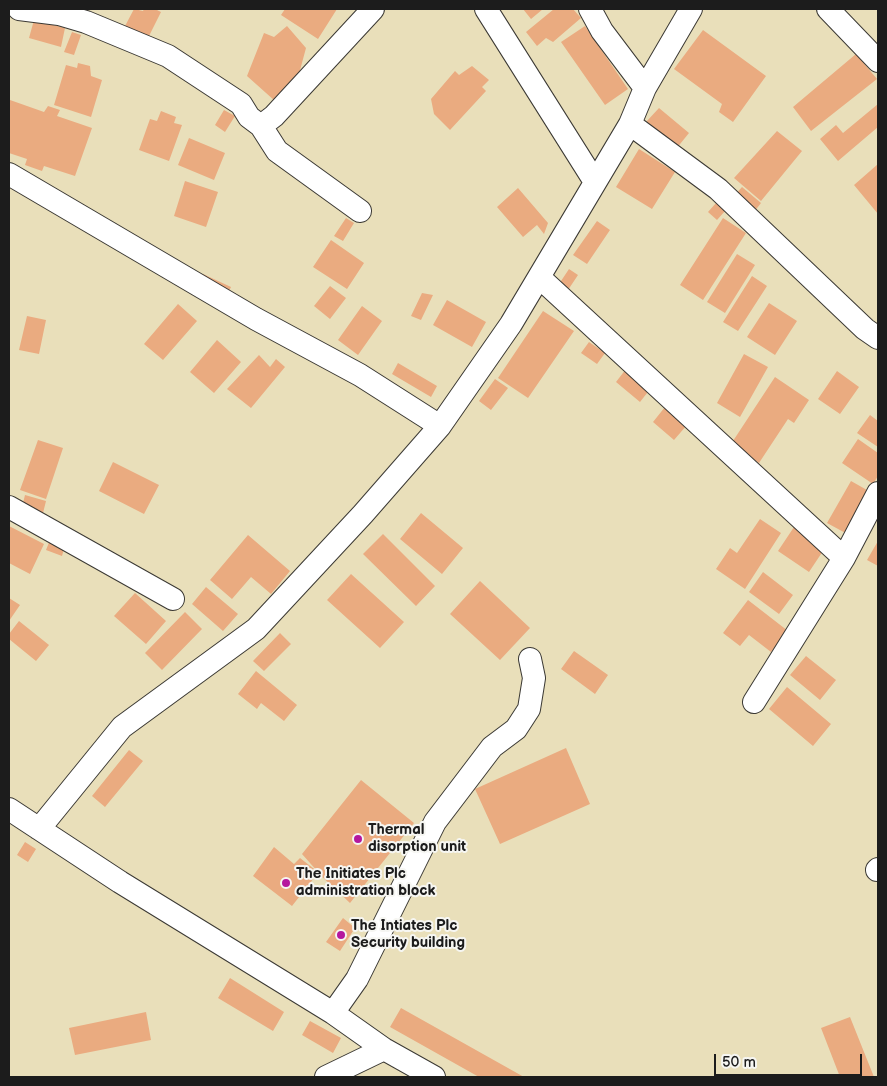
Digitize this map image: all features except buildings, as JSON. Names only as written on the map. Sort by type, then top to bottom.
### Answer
[{"type":"street","points":[[19,9],[59,14],[86,22],[168,56],[241,104],[249,117],[262,126],[278,151],[360,211]]},
{"type":"street","points":[[486,9],[595,182]]},
{"type":"street","points":[[590,9],[602,31],[645,88]]},
{"type":"street","points":[[39,829],[122,726],[256,629],[363,514],[440,426],[511,324],[630,124],[645,88],[691,9]]},
{"type":"street","points":[[828,9],[878,61]]},
{"type":"street","points":[[262,126],[274,116],[369,10]]},
{"type":"street","points":[[630,124],[718,188],[865,329],[878,338]]},
{"type":"street","points":[[9,174],[239,309],[360,375],[440,426]]},
{"type":"street","points":[[539,277],[844,558]]},
{"type":"street","points":[[754,702],[844,558],[878,493]]},
{"type":"street","points":[[9,507],[174,599]]},
{"type":"street","points":[[334,1013],[356,979],[435,822],[492,747],[516,729],[529,709],[534,678],[530,659]]},
{"type":"street","points":[[9,809],[120,882],[334,1013],[384,1049],[434,1077]]},
{"type":"street","points":[[326,1077],[384,1049]]},
{"type":"place","name":"Thermal disorption unit","points":[[358,839]]},
{"type":"place","name":"The Initiates Plc administration block","points":[[286,883]]},
{"type":"place","name":"The Intiates Plc Security building","points":[[341,935]]}]
